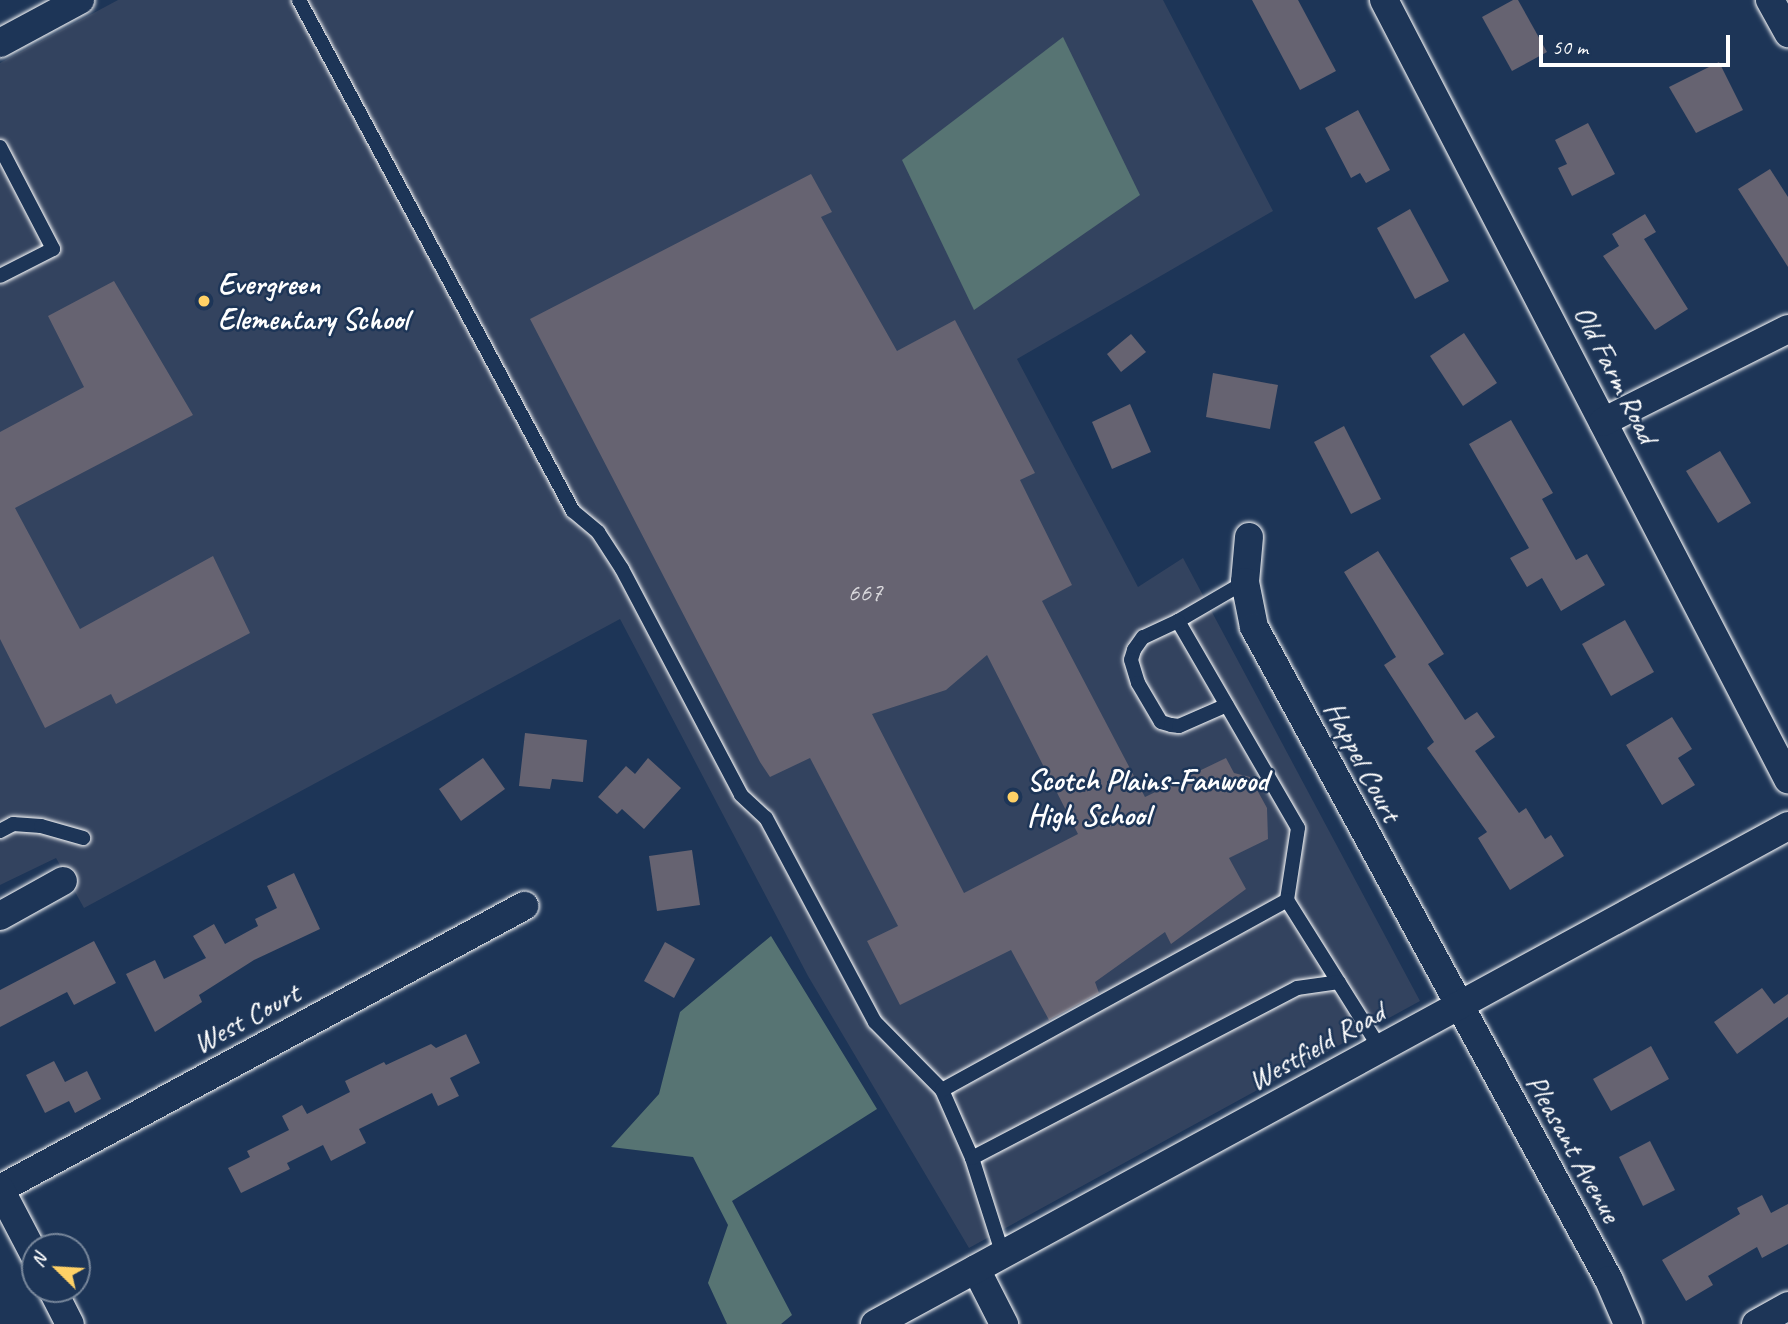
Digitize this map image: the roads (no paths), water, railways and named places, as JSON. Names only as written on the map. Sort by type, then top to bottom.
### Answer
[{"type":"street","points":[[0,43],[80,0]]},
{"type":"street","name":"Old Farm Road","points":[[1384,0],[1788,779]]},
{"type":"street","points":[[1770,0],[1788,33]]},
{"type":"street","points":[[1603,422],[1788,329]]},
{"type":"street","name":"Happel Court","points":[[1249,537],[1245,582],[1254,627],[1457,1007]]},
{"type":"street","name":"Westfield Road","points":[[875,1324],[1788,826]]},
{"type":"street","points":[[0,916],[63,881]]},
{"type":"street","name":"West Court","points":[[0,1189],[524,906]]},
{"type":"street","name":"Pleasant Avenue","points":[[1457,1007],[1609,1280],[1628,1324]]},
{"type":"street","points":[[0,1189],[23,1233]]},
{"type":"street","points":[[976,1269],[1004,1324]]},
{"type":"street","points":[[59,1303],[70,1324]]},
{"type":"street","points":[[1756,1324],[1788,1306]]},
{"type":"lane","points":[[299,0],[573,511],[598,532],[622,569],[741,795],[766,818],[875,1022],[942,1090],[972,1158],[1003,1255]]},
{"type":"lane","points":[[0,147],[4,165],[53,249],[0,276]]},
{"type":"lane","points":[[1227,705],[1179,726],[1161,722],[1138,683],[1131,660],[1143,637],[1178,621],[1245,582]]},
{"type":"lane","points":[[1178,621],[1298,828],[1287,900],[1380,1048]]},
{"type":"lane","points":[[0,831],[13,824],[41,825],[83,838]]},
{"type":"lane","points":[[942,1090],[1287,900]]},
{"type":"lane","points":[[972,1158],[1297,988],[1339,982]]},
{"type":"place","name":"Evergreen Elementary School","points":[[204,301]]},
{"type":"place","name":"Scotch Plains-Fanwood High School","points":[[1013,797]]}]
